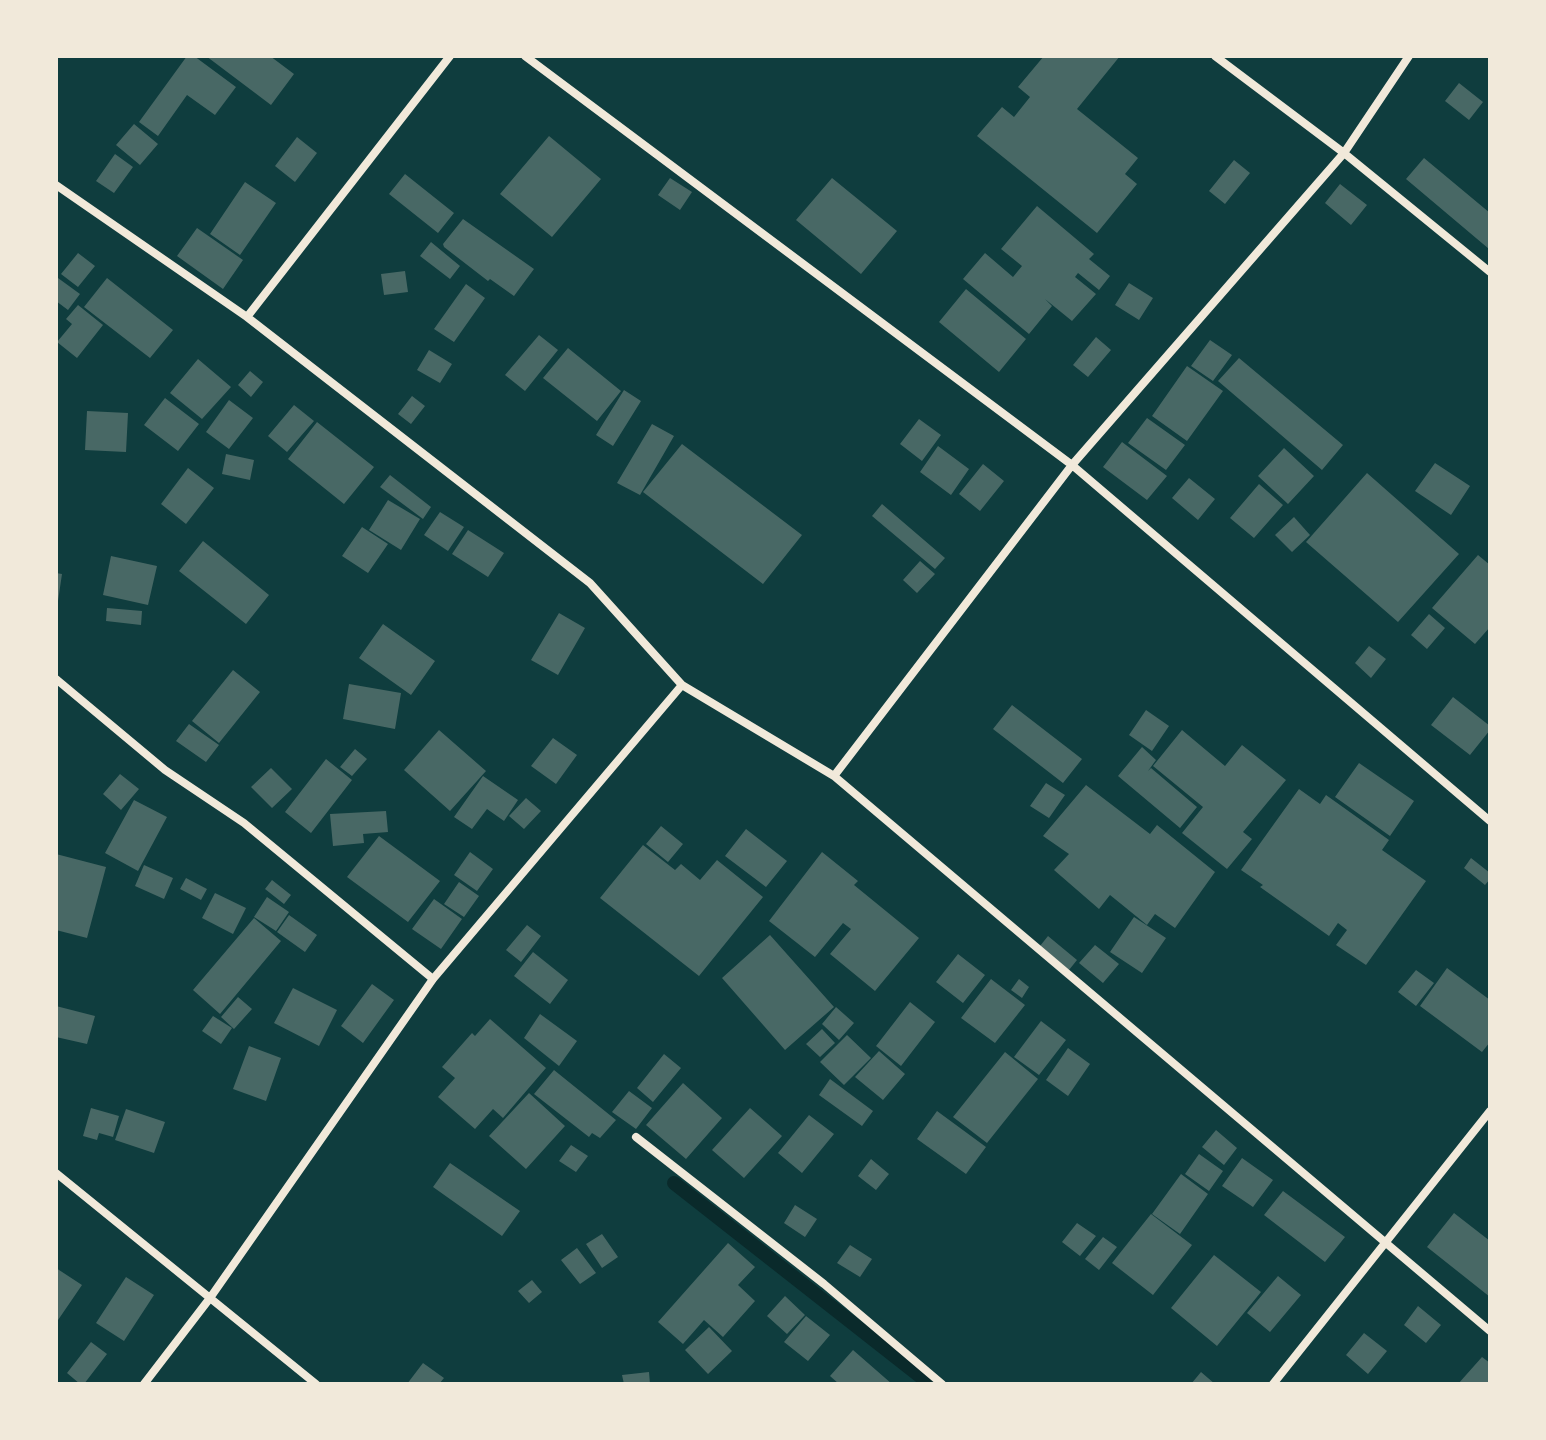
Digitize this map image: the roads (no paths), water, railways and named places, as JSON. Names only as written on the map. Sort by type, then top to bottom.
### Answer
[{"type":"street","points":[[247,317],[450,56]]},
{"type":"street","points":[[525,56],[1072,465],[1490,821]]},
{"type":"street","points":[[1215,56],[1344,153],[1490,272]]},
{"type":"street","points":[[834,776],[1072,465],[1344,153],[1409,56]]},
{"type":"street","points":[[56,185],[247,317],[590,583],[682,685],[834,776],[1490,1331]]},
{"type":"street","points":[[56,679],[165,770],[244,823],[433,979]]},
{"type":"street","points":[[144,1384],[210,1298],[433,979],[682,685]]},
{"type":"street","points":[[1273,1384],[1490,1111]]},
{"type":"street","points":[[636,1137],[824,1284],[942,1384]]},
{"type":"street","points":[[56,1173],[316,1384]]},
{"type":"waterway","points":[[674,1183],[930,1384]]}]
